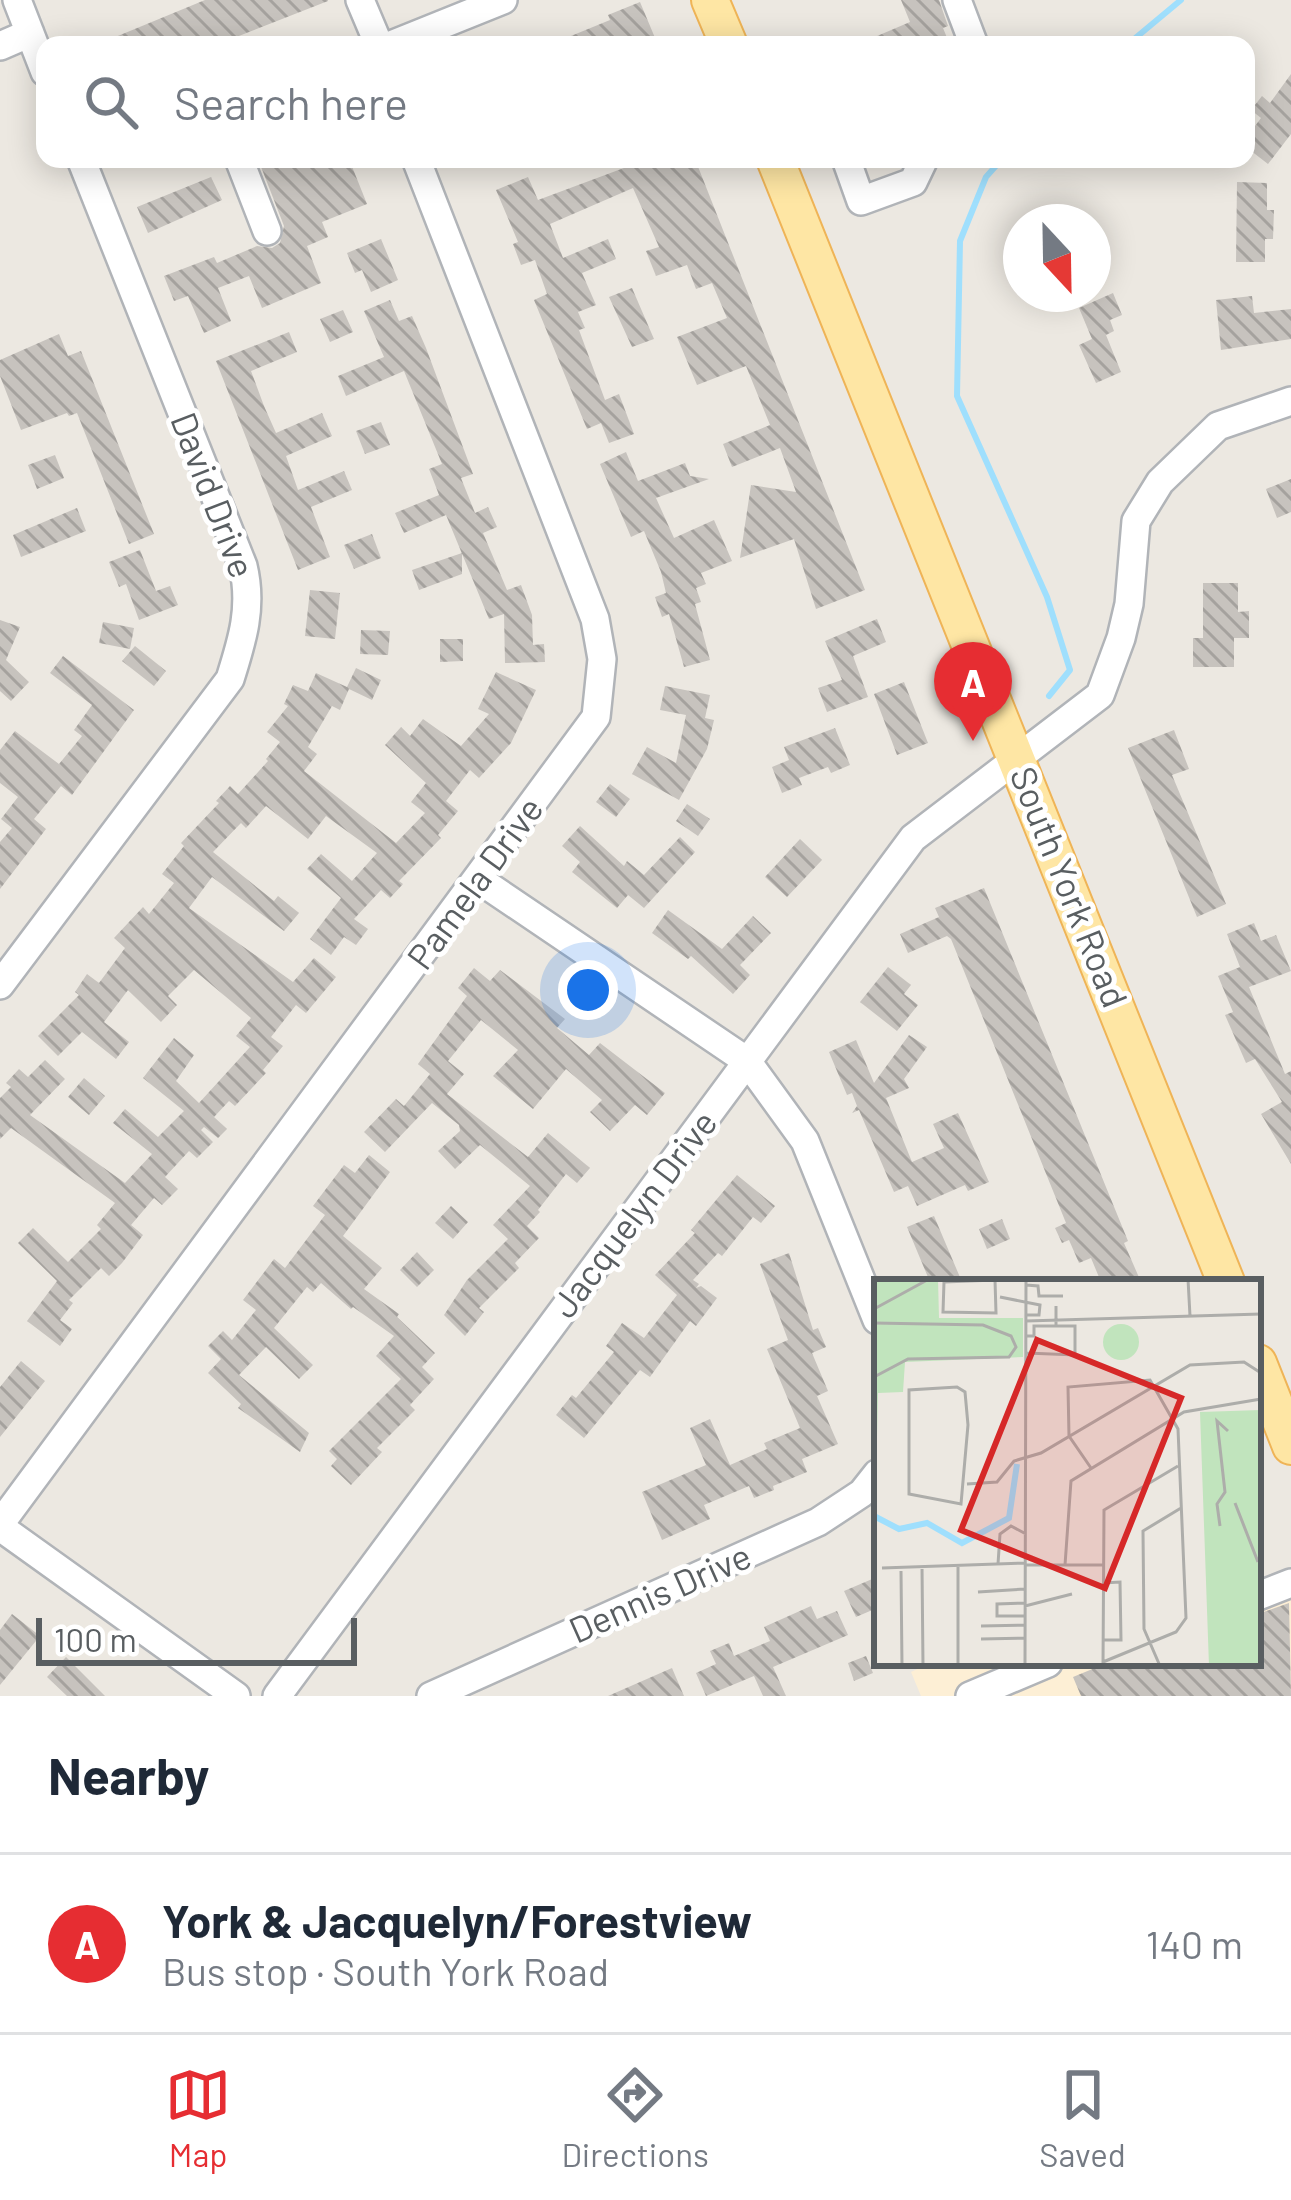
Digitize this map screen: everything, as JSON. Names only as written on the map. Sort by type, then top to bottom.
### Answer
[{"type":"main road","points":[[710,0],[725,36]]},
{"type":"main road","name":"South York Road","points":[[784,168],[1225,1279]]},
{"type":"main road","points":[[1261,1371],[1291,1446]]},
{"type":"street","points":[[17,0],[36,48]]},
{"type":"street","points":[[361,0],[375,36]]},
{"type":"street","points":[[413,36],[503,0]]},
{"type":"street","points":[[957,0],[971,36]]},
{"type":"street","points":[[0,46],[30,33]]},
{"type":"street","name":"David Drive","points":[[0,986],[230,680],[250,592],[92,168]]},
{"type":"street","points":[[242,168],[267,232]]},
{"type":"street","name":"Pamela Drive","points":[[0,1526],[596,717],[602,659],[595,619],[420,168]]},
{"type":"street","points":[[849,168],[861,201],[913,182],[920,168]]},
{"type":"street","name":"Jacquelyn Drive","points":[[277,1696],[913,838],[1100,695],[1129,604],[1136,521],[1160,482],[1218,426],[1291,401]]},
{"type":"street","points":[[478,879],[747,1061],[806,1141],[874,1312]]},
{"type":"street","name":"Dennis Drive","points":[[431,1696],[818,1522],[862,1493],[874,1478]]},
{"type":"street","points":[[0,1526],[236,1696]]},
{"type":"street","points":[[1261,1595],[1291,1583]]},
{"type":"street","points":[[970,1696],[1012,1688],[1044,1666]]},
{"type":"shaded area","points":[[1291,1576],[1291,1696],[921,1696],[911,1672],[924,1666],[1261,1666],[1261,1588]]},
{"type":"building","points":[[205,0],[328,0],[239,36],[118,36]]},
{"type":"building","points":[[901,0],[939,0],[948,26],[943,28],[946,36],[877,36],[910,22]]},
{"type":"building","points":[[640,2],[654,36],[571,36],[610,20],[608,15]]},
{"type":"building","points":[[1291,74],[1291,134],[1268,164],[1255,154],[1255,126],[1261,118],[1255,105],[1262,96],[1270,103]]},
{"type":"building","points":[[261,168],[353,168],[367,204],[322,222],[328,237],[307,246],[321,283],[262,308],[249,276],[218,288],[231,321],[204,333],[188,296],[174,301],[164,276],[214,257],[217,263],[257,246],[272,248],[280,243],[284,226]]},
{"type":"building","points":[[624,168],[699,168],[865,590],[816,609],[794,539],[740,558],[751,485],[796,492],[780,448],[732,467],[723,444],[770,425],[746,366],[697,385],[677,337],[727,318],[712,283],[696,289],[687,265],[656,276],[646,251],[659,247],[633,188],[550,224],[563,258],[608,239],[616,259],[582,273],[596,305],[578,312],[585,328],[579,330],[605,400],[619,394],[634,434],[609,443],[601,423],[587,429],[534,300],[547,294],[535,260],[521,265],[513,244],[518,242],[496,190],[528,177],[538,200]]},
{"type":"building","points":[[211,177],[222,200],[148,233],[137,207]]},
{"type":"building","points":[[1237,182],[1267,183],[1267,210],[1274,210],[1273,239],[1265,239],[1265,262],[1236,262]]},
{"type":"building","points":[[381,239],[398,280],[371,292],[362,270],[355,273],[347,253]]},
{"type":"building","points":[[632,288],[654,339],[632,347],[609,297]]},
{"type":"building","points":[[1111,294],[1122,315],[1110,320],[1114,331],[1106,335],[1121,372],[1096,383],[1079,345],[1092,339],[1081,312],[1111,312]]},
{"type":"building","points":[[1252,296],[1254,313],[1291,309],[1291,339],[1221,350],[1216,300]]},
{"type":"building","points":[[390,300],[399,321],[412,316],[426,348],[473,474],[461,478],[475,513],[488,507],[497,527],[483,533],[507,590],[521,585],[532,615],[533,645],[544,644],[545,662],[505,663],[504,614],[489,619],[446,515],[404,533],[395,513],[439,495],[429,469],[442,464],[404,371],[346,396],[338,376],[384,357],[364,311]]},
{"type":"building","points":[[343,310],[353,332],[330,342],[320,319]]},
{"type":"building","points":[[289,332],[297,352],[251,371],[264,406],[276,433],[322,413],[332,436],[286,456],[298,490],[344,471],[352,490],[311,507],[330,557],[298,570],[216,361]]},
{"type":"building","points":[[59,334],[68,356],[81,351],[154,534],[129,544],[77,413],[21,430],[0,376],[0,360]]},
{"type":"building","points":[[381,422],[390,445],[365,454],[356,431]]},
{"type":"building","points":[[626,452],[638,481],[685,463],[690,476],[709,479],[656,498],[674,538],[714,520],[732,561],[701,573],[706,584],[696,588],[701,602],[695,604],[710,660],[684,667],[669,614],[662,617],[655,597],[666,593],[661,572],[644,531],[631,537],[600,464]]},
{"type":"building","points":[[55,455],[64,478],[37,489],[28,465]]},
{"type":"building","points":[[1291,479],[1291,512],[1277,518],[1266,489]]},
{"type":"building","points":[[77,508],[86,531],[21,557],[13,535]]},
{"type":"building","points":[[372,534],[381,558],[354,569],[344,545]]},
{"type":"building","points":[[140,550],[156,591],[170,586],[178,605],[139,620],[126,584],[119,587],[109,562]]},
{"type":"building","points":[[462,553],[462,574],[419,590],[412,570]]},
{"type":"building","points":[[1203,583],[1238,583],[1238,612],[1249,611],[1249,638],[1234,638],[1234,667],[1193,667],[1193,638],[1203,638]]},
{"type":"building","points":[[310,590],[340,593],[335,639],[305,636]]},
{"type":"building","points":[[877,619],[886,642],[853,656],[868,697],[827,712],[818,688],[842,680],[825,641]]},
{"type":"building","points":[[0,620],[20,627],[6,660],[29,682],[11,701],[0,691]]},
{"type":"building","points":[[103,622],[134,628],[130,649],[99,643]]},
{"type":"building","points":[[361,630],[390,631],[388,655],[360,654]]},
{"type":"building","points":[[440,639],[463,639],[463,661],[440,662]]},
{"type":"building","points":[[135,646],[166,671],[154,686],[122,661]]},
{"type":"building","points":[[63,656],[134,710],[72,795],[61,786],[34,819],[46,829],[0,889],[0,842],[12,828],[1,819],[18,797],[0,783],[0,750],[15,731],[59,764],[82,736],[74,730],[92,705],[50,673]]},
{"type":"building","points":[[356,668],[381,680],[372,700],[349,689],[340,710],[332,706],[308,747],[317,754],[304,771],[396,843],[425,813],[411,802],[426,783],[385,745],[401,727],[410,736],[423,719],[461,746],[489,714],[478,709],[496,672],[536,690],[511,743],[479,778],[470,770],[446,801],[458,811],[438,835],[441,838],[399,881],[403,884],[390,898],[381,890],[354,919],[368,929],[356,945],[344,937],[331,955],[310,939],[341,898],[307,869],[321,854],[352,881],[377,853],[326,816],[308,839],[266,806],[213,852],[274,901],[278,896],[299,913],[284,931],[212,877],[189,908],[293,982],[314,958],[336,977],[306,1013],[296,1005],[271,1037],[283,1046],[263,1070],[266,1073],[235,1106],[229,1101],[214,1117],[227,1129],[218,1138],[204,1127],[201,1130],[213,1142],[197,1158],[189,1151],[165,1177],[178,1189],[162,1205],[154,1198],[131,1225],[143,1235],[122,1263],[109,1276],[101,1268],[69,1300],[73,1303],[60,1320],[72,1329],[60,1346],[27,1321],[57,1281],[18,1243],[33,1228],[68,1262],[101,1229],[97,1225],[115,1203],[11,1128],[0,1139],[0,1098],[11,1087],[6,1083],[19,1069],[28,1077],[45,1060],[65,1079],[30,1115],[125,1183],[152,1154],[113,1123],[125,1109],[158,1137],[184,1111],[143,1078],[174,1038],[194,1055],[176,1081],[199,1103],[250,1047],[236,1036],[251,1018],[194,970],[168,996],[177,1005],[161,1022],[128,990],[104,1022],[129,1042],[116,1059],[82,1032],[58,1056],[38,1036],[79,995],[75,992],[87,974],[99,983],[125,948],[114,938],[143,907],[149,914],[174,883],[162,874],[184,846],[181,843],[219,803],[216,801],[230,786],[238,794],[268,761],[280,742],[267,732],[288,706],[284,704],[293,685],[308,691],[316,673],[347,687]]},
{"type":"building","points":[[904,682],[928,743],[897,755],[874,694]]},
{"type":"building","points":[[665,686],[710,695],[705,718],[714,720],[707,749],[679,800],[632,774],[647,747],[676,763],[686,715],[660,710]]},
{"type":"building","points":[[835,728],[850,765],[799,778],[802,785],[782,793],[772,767],[789,760],[784,747]]},
{"type":"building","points":[[1174,730],[1189,769],[1172,775],[1226,904],[1197,917],[1128,748]]},
{"type":"building","points":[[610,784],[630,799],[616,817],[596,802]]},
{"type":"building","points":[[687,804],[710,819],[698,836],[676,821]]},
{"type":"building","points":[[580,826],[624,866],[627,861],[644,875],[680,837],[695,852],[644,908],[628,895],[617,908],[572,872],[580,862],[562,846]]},
{"type":"building","points":[[800,839],[822,860],[787,897],[765,877]]},
{"type":"building","points":[[984,888],[1140,1279],[1100,1279],[1091,1258],[1079,1263],[1069,1240],[1062,1243],[1055,1228],[1066,1223],[951,939],[947,936],[908,953],[900,934],[939,917],[935,908]]},
{"type":"building","points":[[668,910],[722,949],[753,916],[771,933],[740,965],[750,975],[733,994],[691,956],[688,959],[652,933]]},
{"type":"building","points":[[1254,923],[1261,941],[1276,935],[1291,971],[1249,987],[1285,1074],[1291,1071],[1291,1164],[1261,1114],[1282,1102],[1255,1059],[1246,1063],[1225,1015],[1233,1012],[1218,976],[1240,967],[1227,934]]},
{"type":"building","points":[[888,967],[911,985],[904,994],[918,1005],[897,1031],[860,1002]]},
{"type":"building","points":[[474,968],[490,981],[500,970],[565,1019],[557,1028],[589,1055],[600,1043],[665,1093],[647,1115],[635,1105],[610,1131],[590,1112],[602,1100],[566,1069],[533,1109],[493,1076],[518,1050],[481,1020],[448,1061],[464,1074],[447,1094],[528,1157],[548,1133],[590,1168],[577,1183],[566,1174],[538,1210],[527,1226],[539,1238],[515,1263],[519,1268],[479,1308],[484,1312],[465,1336],[444,1315],[467,1280],[508,1239],[493,1225],[530,1186],[480,1145],[455,1169],[438,1151],[460,1131],[459,1125],[432,1103],[385,1152],[364,1132],[396,1099],[404,1106],[430,1074],[418,1064],[467,996],[458,988]]},
{"type":"building","points":[[909,1035],[927,1047],[904,1079],[909,1088],[886,1098],[912,1162],[944,1148],[933,1124],[958,1113],[989,1182],[968,1191],[965,1185],[917,1206],[908,1186],[894,1192],[859,1110],[852,1113],[857,1106],[852,1093],[847,1095],[829,1052],[856,1040],[874,1083]]},
{"type":"building","points":[[84,1078],[105,1096],[89,1115],[68,1097]]},
{"type":"building","points":[[369,1155],[390,1172],[343,1236],[382,1268],[364,1289],[399,1314],[435,1353],[422,1367],[434,1379],[410,1405],[415,1410],[377,1448],[382,1452],[351,1485],[331,1466],[337,1459],[329,1451],[401,1379],[376,1356],[394,1336],[321,1283],[313,1292],[307,1287],[274,1328],[313,1365],[299,1379],[266,1347],[239,1375],[309,1433],[300,1452],[238,1408],[241,1404],[208,1373],[221,1359],[208,1346],[223,1331],[232,1340],[256,1310],[243,1300],[274,1259],[285,1268],[325,1215],[313,1206],[344,1165],[355,1173]]},
{"type":"building","points":[[737,1175],[775,1206],[761,1223],[753,1217],[722,1256],[718,1253],[693,1280],[699,1284],[696,1288],[701,1286],[717,1298],[696,1326],[690,1321],[650,1377],[640,1370],[584,1438],[556,1415],[614,1352],[606,1346],[622,1323],[644,1338],[677,1295],[655,1275],[695,1233],[691,1230]]},
{"type":"building","points":[[451,1206],[468,1222],[453,1239],[435,1223]]},
{"type":"building","points":[[934,1216],[961,1279],[929,1279],[907,1227]]},
{"type":"building","points":[[1002,1219],[1010,1239],[987,1249],[979,1229]]},
{"type":"building","points":[[417,1252],[434,1270],[417,1287],[400,1270]]},
{"type":"building","points":[[789,1253],[813,1330],[818,1328],[826,1347],[812,1353],[828,1391],[817,1396],[838,1444],[802,1459],[807,1472],[773,1486],[774,1490],[754,1498],[749,1486],[704,1505],[710,1519],[662,1540],[642,1492],[706,1465],[690,1428],[710,1419],[730,1465],[800,1428],[767,1349],[788,1340],[760,1264]]},
{"type":"building","points":[[21,1361],[45,1381],[0,1437],[0,1387]]},
{"type":"building","points":[[874,1578],[874,1609],[856,1617],[844,1591]]},
{"type":"building","points":[[1289,1603],[1291,1696],[1081,1696],[1073,1677],[1100,1666],[1261,1666],[1261,1613]]},
{"type":"building","points":[[811,1606],[817,1619],[837,1611],[848,1635],[773,1667],[786,1696],[763,1696],[754,1676],[706,1696],[696,1673],[716,1664],[710,1651],[729,1643],[734,1656],[770,1641],[764,1627]]},
{"type":"building","points":[[12,1614],[40,1636],[0,1685],[0,1630]]},
{"type":"building","points":[[866,1656],[873,1673],[854,1681],[848,1663]]},
{"type":"building","points":[[66,1657],[105,1696],[67,1696],[47,1677]]},
{"type":"building","points":[[672,1668],[684,1696],[608,1696]]},
{"type":"waterway","points":[[1138,36],[1181,0]]},
{"type":"waterway","points":[[994,168],[960,241],[957,396],[1047,597],[1070,670],[1049,696]]},
{"type":"place","name":"York & Jacquelyn/Forestview","points":[[973,741]]}]
